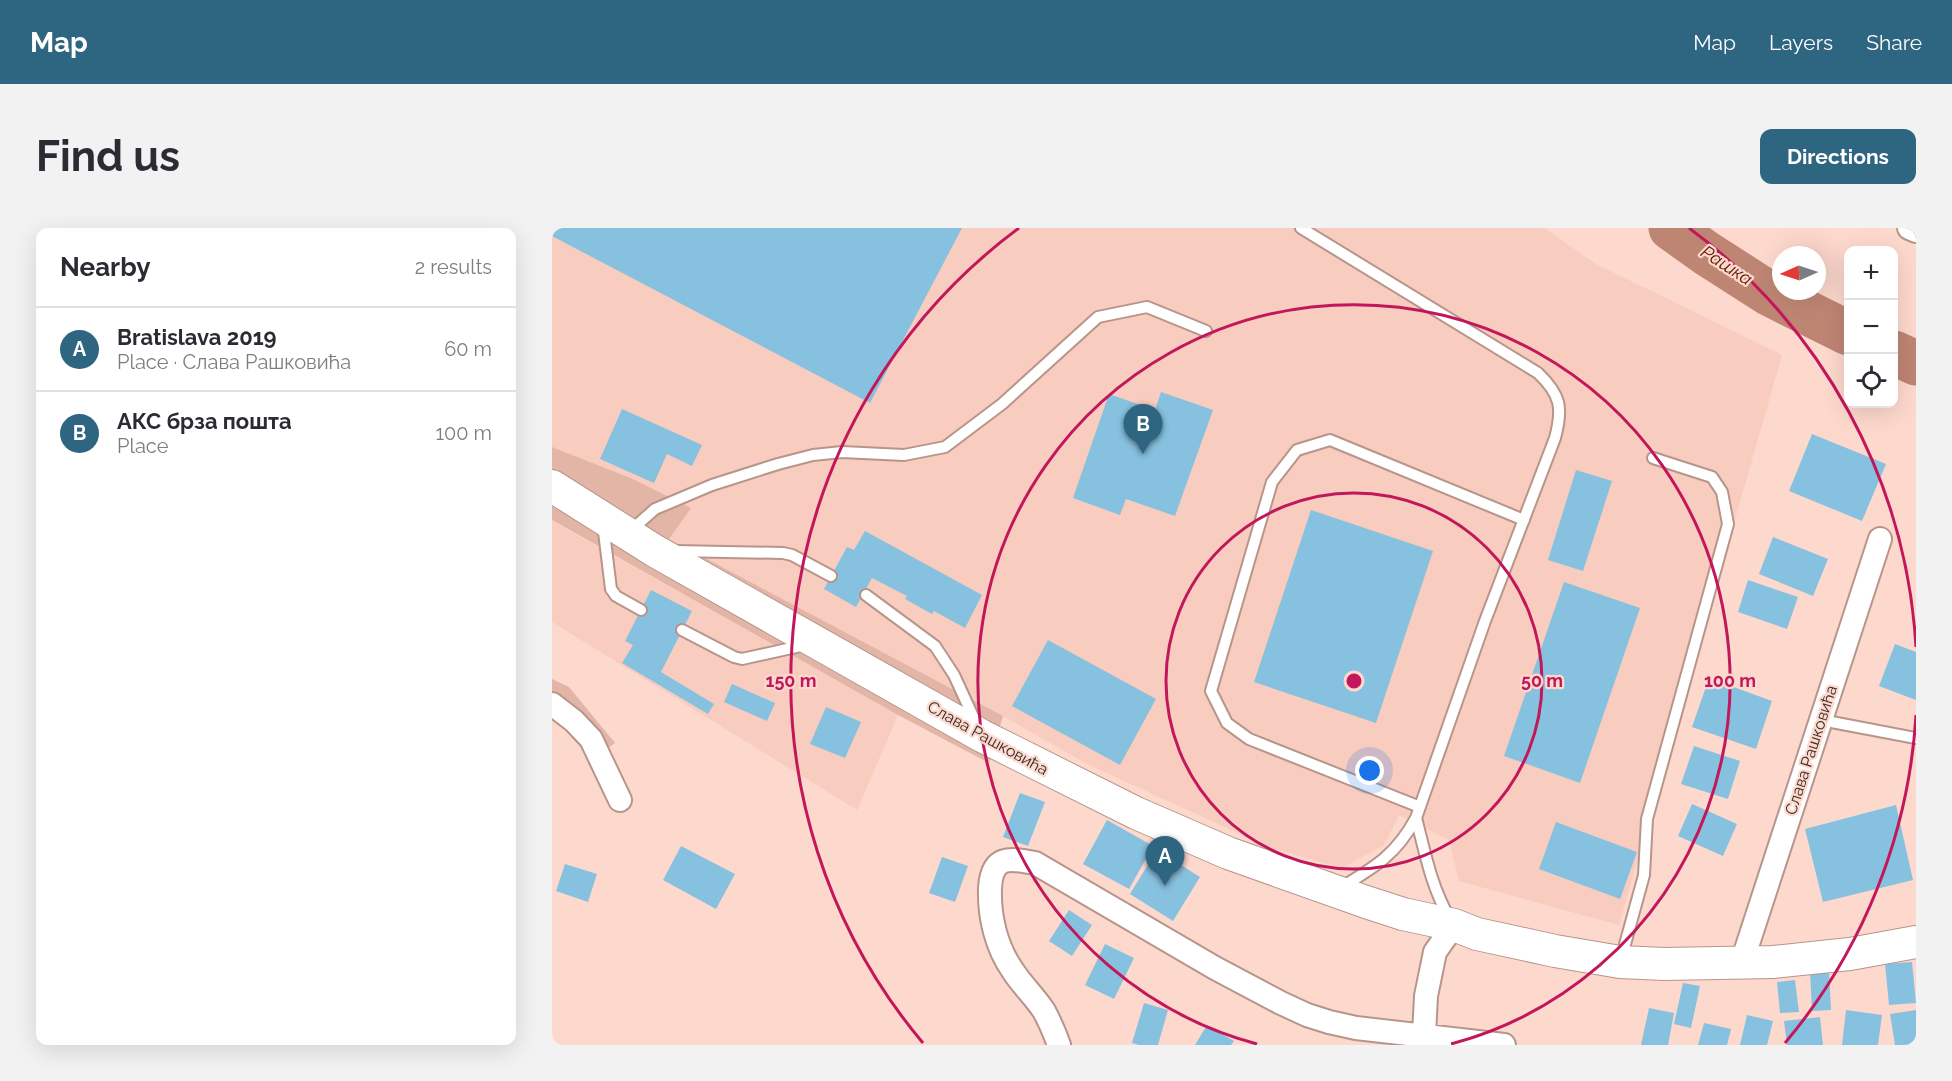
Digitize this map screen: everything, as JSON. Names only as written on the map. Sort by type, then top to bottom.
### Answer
[{"type":"main road","name":"Слава Рашковића","points":[[552,486],[656,551],[982,736],[1088,791],[1228,853],[1403,914],[1454,925],[1477,934],[1620,962],[1664,964],[1773,962],[1814,959],[1916,942]]},
{"type":"street","points":[[1909,228],[1916,231]]},
{"type":"street","name":"Слава Рашковића","points":[[1742,962],[1880,539]]},
{"type":"street","points":[[552,704],[574,721],[591,739],[620,800]]},
{"type":"street","points":[[1059,1045],[1043,1010],[1012,970],[997,937],[993,922],[991,885],[992,873],[1001,861],[1035,863],[1215,968],[1281,1004],[1307,1015],[1356,1028],[1504,1045]]},
{"type":"street","points":[[1424,1035],[1426,996],[1435,952],[1454,925]]},
{"type":"lane","points":[[1301,228],[1538,373],[1550,385],[1561,409],[1556,438],[1485,621],[1418,813],[1408,834],[1396,850],[1377,866],[1335,891]]},
{"type":"lane","points":[[641,610],[616,596],[611,589],[615,526],[712,485],[813,455],[842,452],[904,454],[945,447],[1002,404],[1098,316],[1148,307],[1206,331]]},
{"type":"lane","points":[[1418,813],[1250,739],[1227,723],[1211,691],[1272,482],[1297,450],[1330,441],[1524,520]]},
{"type":"lane","points":[[1620,962],[1644,875],[1647,819],[1728,524],[1722,492],[1712,477],[1653,458]]},
{"type":"lane","points":[[656,551],[783,553],[792,555],[831,576]]},
{"type":"lane","points":[[866,596],[935,646],[954,675],[982,736]]},
{"type":"lane","points":[[682,630],[742,659],[818,642]]},
{"type":"lane","points":[[1821,720],[1916,738]]},
{"type":"lane","points":[[1418,813],[1424,851],[1435,888],[1454,925]]},
{"type":"shaded area","points":[[552,228],[1544,228],[1596,264],[1782,355],[1619,925],[1459,881],[1449,840],[1399,815],[1384,845],[1342,868],[1271,848],[1087,764],[1003,716],[668,539],[690,508],[633,479],[552,447]]},
{"type":"shaded area","points":[[552,447],[633,479],[691,508],[669,539],[1003,716],[989,763],[898,715],[552,520]]},
{"type":"shaded area","points":[[552,521],[898,715],[857,810],[552,622]]},
{"type":"shaded area","points":[[552,679],[569,687],[615,743],[592,760],[569,730],[552,717]]},
{"type":"building","points":[[552,228],[962,228],[870,403],[552,236]]},
{"type":"building","points":[[1161,392],[1213,410],[1175,516],[1126,499],[1120,515],[1073,498],[1109,394],[1155,410]]},
{"type":"building","points":[[622,409],[702,445],[692,466],[667,454],[654,483],[600,459]]},
{"type":"building","points":[[1812,434],[1886,464],[1862,521],[1789,491]]},
{"type":"building","points":[[1576,470],[1612,481],[1583,571],[1548,560]]},
{"type":"building","points":[[1311,510],[1433,551],[1376,723],[1254,682]]},
{"type":"building","points":[[865,531],[982,595],[965,628],[934,611],[932,614],[905,599],[907,596],[872,578],[856,607],[824,589],[847,547],[854,550]]},
{"type":"building","points":[[1773,537],[1828,559],[1813,596],[1759,574]]},
{"type":"building","points":[[1748,580],[1798,597],[1787,629],[1738,612]]},
{"type":"building","points":[[1564,582],[1640,608],[1580,783],[1504,756]]},
{"type":"building","points":[[651,590],[692,611],[661,672],[714,704],[708,714],[622,663],[633,645],[625,641]]},
{"type":"building","points":[[1048,640],[1156,699],[1120,765],[1012,706]]},
{"type":"building","points":[[1895,644],[1916,652],[1916,700],[1879,686]]},
{"type":"building","points":[[1709,678],[1772,701],[1756,749],[1692,727]]},
{"type":"building","points":[[732,684],[775,703],[767,721],[724,702]]},
{"type":"building","points":[[826,707],[861,722],[845,758],[810,744]]},
{"type":"building","points":[[1694,746],[1740,761],[1728,799],[1681,784]]},
{"type":"building","points":[[1020,793],[1045,802],[1028,846],[1003,837]]},
{"type":"building","points":[[1692,804],[1737,824],[1723,856],[1678,836]]},
{"type":"building","points":[[1896,805],[1913,880],[1823,902],[1805,829]]},
{"type":"building","points":[[1107,820],[1153,846],[1129,889],[1083,864]]},
{"type":"building","points":[[1556,822],[1637,852],[1620,899],[1539,869]]},
{"type":"building","points":[[681,846],[735,874],[716,909],[663,880]]},
{"type":"building","points":[[1157,850],[1200,877],[1173,921],[1130,894]]},
{"type":"building","points":[[942,857],[968,866],[955,902],[929,893]]},
{"type":"building","points":[[565,864],[597,874],[588,902],[556,891]]},
{"type":"building","points":[[1069,910],[1092,925],[1072,956],[1049,941]]},
{"type":"building","points":[[1105,944],[1134,958],[1114,999],[1085,985]]},
{"type":"building","points":[[1912,962],[1916,1003],[1889,1005],[1885,964]]},
{"type":"building","points":[[1829,970],[1831,1010],[1812,1011],[1810,971]]},
{"type":"building","points":[[1795,980],[1799,1012],[1780,1013],[1777,982]]},
{"type":"building","points":[[1683,983],[1700,986],[1691,1028],[1674,1024]]},
{"type":"building","points":[[1144,1003],[1168,1010],[1158,1045],[1132,1043]]},
{"type":"building","points":[[1649,1008],[1674,1013],[1668,1045],[1641,1045]]},
{"type":"building","points":[[1846,1010],[1882,1015],[1878,1045],[1842,1045]]},
{"type":"building","points":[[1916,1010],[1916,1045],[1895,1045],[1890,1014]]},
{"type":"building","points":[[1747,1015],[1773,1021],[1767,1045],[1740,1045]]},
{"type":"building","points":[[1820,1017],[1823,1045],[1787,1045],[1784,1021]]},
{"type":"building","points":[[1704,1023],[1731,1029],[1727,1045],[1698,1045]]},
{"type":"building","points":[[1207,1025],[1234,1041],[1231,1045],[1195,1045]]},
{"type":"waterway","name":"Рашка","points":[[1671,228],[1770,294],[1844,331]]},
{"type":"waterway","name":"Рашка","points":[[1896,354],[1916,363]]},
{"type":"place","name":"АКС брза пошта","points":[[1143,454]]},
{"type":"place","name":"Bratislava 2019","points":[[1165,886]]}]
